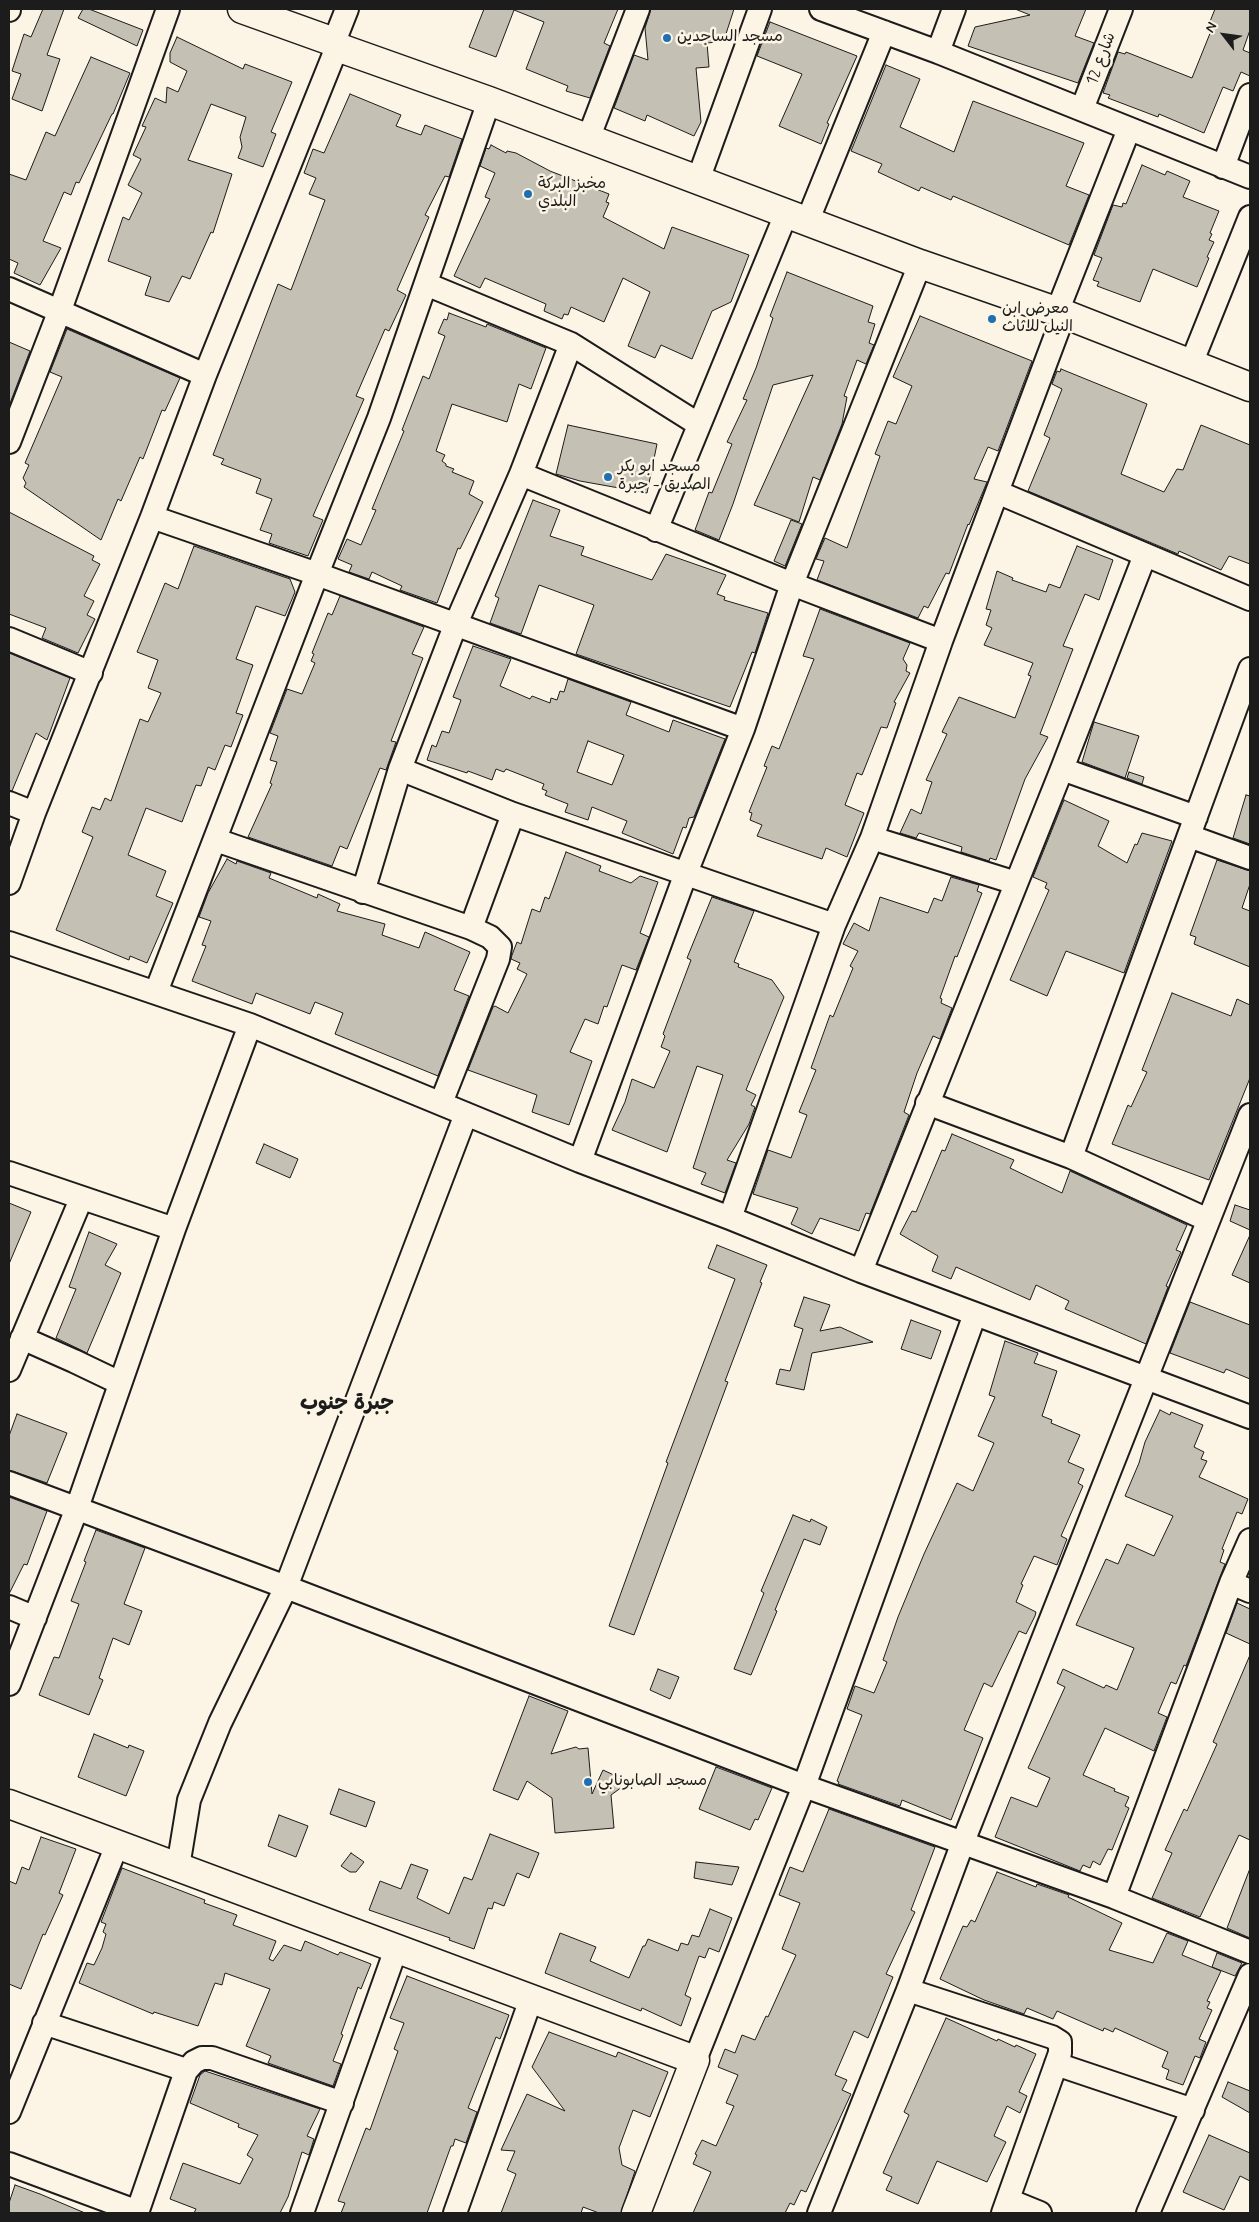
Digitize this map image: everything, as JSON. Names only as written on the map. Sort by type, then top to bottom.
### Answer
[{"type":"street","points":[[9,442],[60,310],[168,9]]},
{"type":"street","points":[[242,9],[489,100],[796,218],[1060,313],[1250,387]]},
{"type":"street","points":[[9,883],[34,813],[91,673],[205,375],[336,45],[347,9]]},
{"type":"street","points":[[588,139],[638,9]]},
{"type":"street","points":[[698,180],[760,9]]},
{"type":"street","points":[[821,9],[938,52],[1250,177]]},
{"type":"street","points":[[938,52],[954,9]]},
{"type":"street","name":"شارع 12","points":[[1082,109],[1121,9]]},
{"type":"street","points":[[656,530],[698,424],[884,32]]},
{"type":"street","points":[[1223,167],[1250,95]]},
{"type":"street","points":[[156,992],[216,840],[316,574],[379,418],[489,100]]},
{"type":"street","points":[[730,1218],[834,925],[872,838],[941,641],[1129,129]]},
{"type":"street","points":[[1191,364],[1250,217]]},
{"type":"street","points":[[580,1162],[686,873],[743,729],[792,584],[920,264]]},
{"type":"street","points":[[426,284],[571,344],[698,424]]},
{"type":"street","points":[[9,289],[205,375]]},
{"type":"street","points":[[363,892],[400,769],[455,626],[521,474],[571,344]]},
{"type":"street","points":[[521,474],[656,530],[941,641]]},
{"type":"street","points":[[996,492],[1250,599]]},
{"type":"street","points":[[152,517],[316,574],[743,729]]},
{"type":"street","points":[[861,1271],[1062,769],[1144,555]]},
{"type":"street","points":[[9,639],[91,673]]},
{"type":"street","points":[[1071,1157],[1250,669]]},
{"type":"street","points":[[400,769],[513,814],[834,925]]},
{"type":"street","points":[[1062,769],[1192,826],[1250,858]]},
{"type":"street","points":[[9,803],[34,813]]},
{"type":"street","points":[[471,928],[513,814]]},
{"type":"street","points":[[872,838],[1016,883]]},
{"type":"street","points":[[216,840],[471,928],[490,937],[500,947],[498,960],[441,1103]]},
{"type":"street","points":[[9,943],[250,1025],[580,1162],[730,1218],[861,1271],[1250,1417]]},
{"type":"street","points":[[9,1684],[77,1508],[174,1229],[250,1025]]},
{"type":"street","points":[[927,1103],[1071,1157],[1208,1220]]},
{"type":"street","points":[[178,1867],[189,1800],[220,1724],[286,1586],[466,1114]]},
{"type":"street","points":[[819,2213],[908,1990],[963,1842],[1250,1115]]},
{"type":"street","points":[[9,1173],[174,1229]]},
{"type":"street","points":[[9,1370],[81,1198]]},
{"type":"street","points":[[636,2213],[804,1786],[975,1314]]},
{"type":"street","points":[[22,1338],[74,1360],[120,1384]]},
{"type":"street","points":[[9,1483],[286,1586],[804,1786],[1114,1897],[1250,1952]]},
{"type":"street","points":[[1114,1897],[1240,1587],[1250,1540]]},
{"type":"street","points":[[9,1607],[35,1618]]},
{"type":"street","points":[[9,1804],[695,2060]]},
{"type":"street","points":[[9,2112],[117,1845]]},
{"type":"street","points":[[302,2213],[396,1949]]},
{"type":"street","points":[[1148,2213],[1250,1976]]},
{"type":"street","points":[[908,1990],[1052,2037],[1060,2042],[1060,2053],[1006,2207],[1040,2213]]},
{"type":"street","points":[[455,2213],[531,1999]]},
{"type":"street","points":[[44,2023],[186,2070]]},
{"type":"street","points":[[9,2164],[137,2213],[186,2070],[194,2062],[202,2058],[212,2058],[342,2102]]},
{"type":"street","points":[[1056,2064],[1193,2110]]},
{"type":"building","points":[[43,9],[64,9],[47,55],[60,59],[42,111],[12,99],[21,74],[12,71],[24,34],[31,37]]},
{"type":"building","points":[[83,9],[89,9],[143,30],[137,46],[78,18]]},
{"type":"building","points":[[484,9],[618,9],[604,43],[610,46],[590,98],[566,91],[568,86],[526,69],[544,22],[514,10],[496,57],[469,47]]},
{"type":"building","points":[[651,9],[734,9],[725,37],[717,38],[717,42],[707,43],[709,67],[696,68],[701,122],[694,136],[647,115],[645,121],[614,108],[634,55],[648,60],[645,28]]},
{"type":"building","points":[[1015,9],[1086,9],[1075,36],[1094,43],[1078,83],[968,46],[975,27],[1030,15]]},
{"type":"building","points":[[1215,9],[1250,9],[1250,30],[1243,50],[1250,53],[1250,76],[1241,72],[1233,91],[1223,87],[1204,133],[1159,114],[1158,117],[1108,98],[1110,95],[1103,93],[1118,52],[1125,54],[1126,52],[1192,78],[1213,26],[1209,24]]},
{"type":"building","points":[[770,22],[857,56],[827,123],[829,124],[821,144],[779,126],[802,74],[757,56]]},
{"type":"building","points":[[177,37],[243,69],[245,64],[292,82],[271,132],[276,134],[263,167],[238,158],[242,147],[240,137],[246,117],[211,104],[188,160],[232,174],[213,233],[211,232],[190,279],[182,276],[169,302],[145,295],[151,277],[108,261],[123,217],[129,220],[142,193],[128,185],[141,159],[133,155],[146,127],[142,126],[155,98],[166,103],[167,87],[178,92],[187,71],[170,62],[170,53]]},
{"type":"building","points":[[91,57],[130,73],[113,114],[79,183],[76,182],[71,195],[64,192],[43,241],[61,248],[40,285],[14,273],[18,263],[9,259],[9,174],[26,180],[46,132],[55,136]]},
{"type":"building","points":[[886,65],[920,79],[900,127],[954,152],[973,101],[1084,143],[1066,186],[1089,195],[1069,245],[953,196],[951,200],[921,187],[919,191],[878,172],[882,164],[851,151]]},
{"type":"building","points":[[350,94],[401,115],[396,126],[421,135],[425,125],[462,139],[449,177],[445,176],[425,215],[429,217],[397,290],[406,295],[389,331],[385,329],[356,396],[364,399],[313,516],[323,520],[308,556],[269,543],[272,534],[260,530],[272,499],[256,493],[261,479],[221,464],[224,459],[213,455],[278,284],[291,290],[325,200],[309,194],[316,178],[304,173],[313,149],[324,153]]},
{"type":"building","points":[[491,145],[506,153],[507,151],[516,153],[550,171],[609,194],[606,202],[609,203],[603,217],[664,249],[672,227],[749,255],[731,302],[712,311],[692,359],[661,345],[655,358],[628,346],[650,292],[623,278],[604,322],[571,307],[568,315],[564,314],[562,319],[544,311],[546,304],[485,278],[480,288],[454,276],[490,199],[485,197],[495,173],[480,166],[486,148],[489,149]]},
{"type":"building","points":[[1142,165],[1165,175],[1167,171],[1190,181],[1183,197],[1219,211],[1210,233],[1212,234],[1209,240],[1214,242],[1197,287],[1153,269],[1140,302],[1097,286],[1099,282],[1093,280],[1102,258],[1094,255],[1113,205],[1122,207],[1123,203],[1126,204]]},
{"type":"building","points":[[787,272],[873,306],[868,322],[875,324],[869,343],[874,345],[866,364],[857,360],[844,396],[847,397],[842,424],[820,480],[813,477],[799,522],[754,505],[813,375],[773,385],[719,540],[695,530],[709,492],[712,493],[732,444],[727,442],[747,400],[743,399],[756,368],[773,318],[770,316]]},
{"type":"building","points":[[449,313],[486,327],[487,324],[546,348],[531,389],[519,384],[507,422],[452,404],[436,451],[445,455],[442,461],[446,466],[454,469],[452,472],[474,481],[469,494],[483,502],[460,549],[458,548],[437,603],[400,590],[402,586],[372,572],[369,579],[349,572],[352,565],[338,559],[347,539],[361,545],[376,510],[372,509],[404,431],[402,430],[423,376],[429,379],[445,336],[438,333],[444,319],[447,320]]},
{"type":"building","points":[[920,316],[1032,361],[998,451],[988,447],[974,479],[987,482],[968,524],[949,574],[946,573],[928,608],[924,606],[918,618],[817,580],[824,561],[816,559],[825,538],[847,548],[880,456],[875,454],[888,421],[896,424],[912,386],[893,377]]},
{"type":"building","points":[[67,329],[180,378],[165,411],[162,410],[143,459],[140,457],[121,501],[118,499],[101,540],[24,487],[26,483],[23,478],[29,465],[25,463],[62,377],[50,372]]},
{"type":"building","points":[[9,342],[30,351],[9,406]]},
{"type":"building","points":[[1061,369],[1147,404],[1121,474],[1164,492],[1177,469],[1183,470],[1201,425],[1250,445],[1250,564],[1229,556],[1221,570],[1179,551],[1178,554],[1028,491],[1050,438],[1044,435],[1062,389],[1052,384],[1057,371],[1060,372]]},
{"type":"building","points":[[568,425],[657,444],[647,493],[580,481],[556,474]]},
{"type":"building","points":[[533,500],[560,510],[550,536],[584,547],[581,555],[652,580],[666,554],[726,575],[717,594],[725,597],[724,600],[768,613],[755,653],[752,652],[730,707],[576,654],[594,605],[539,585],[521,634],[490,623],[499,598],[495,596]]},
{"type":"building","points":[[9,512],[94,556],[92,560],[100,564],[84,596],[94,601],[87,615],[95,619],[78,653],[42,638],[46,628],[9,614]]},
{"type":"building","points":[[791,520],[802,524],[785,566],[774,561]]},
{"type":"building","points":[[194,546],[290,579],[295,592],[285,616],[256,606],[236,659],[253,665],[236,713],[243,715],[231,747],[225,745],[215,770],[208,767],[201,786],[196,785],[182,822],[146,808],[128,855],[166,871],[156,896],[173,903],[147,963],[130,956],[129,960],[56,930],[93,837],[82,832],[92,807],[100,810],[105,798],[111,801],[140,719],[148,722],[161,693],[148,688],[158,660],[137,652],[165,583],[178,589]]},
{"type":"building","points":[[1077,546],[1113,560],[1099,600],[1085,594],[1063,646],[1073,649],[1040,734],[1048,737],[1025,779],[996,860],[990,858],[989,861],[961,852],[962,847],[919,833],[916,838],[900,833],[911,809],[921,814],[932,782],[926,780],[947,734],[942,732],[959,697],[1015,718],[1031,676],[1028,675],[1033,663],[984,645],[992,628],[986,625],[991,610],[986,609],[997,571],[1013,578],[1012,580],[1046,592],[1049,584],[1060,588]]},
{"type":"building","points":[[340,596],[424,627],[412,654],[423,658],[391,741],[396,742],[386,770],[380,768],[347,849],[340,846],[332,866],[248,837],[272,784],[270,783],[277,762],[270,760],[278,736],[270,733],[287,689],[302,694],[315,663],[311,661],[314,654],[312,653],[328,613],[332,615]]},
{"type":"building","points":[[820,609],[910,643],[903,659],[907,665],[906,671],[910,673],[894,702],[896,703],[887,728],[881,727],[862,775],[857,773],[845,805],[864,813],[847,857],[826,848],[822,859],[757,836],[762,825],[750,820],[752,813],[749,812],[767,767],[764,766],[772,746],[779,749],[814,659],[803,656]]},
{"type":"building","points":[[473,646],[511,659],[500,686],[530,699],[532,696],[550,703],[551,698],[557,700],[560,691],[564,692],[568,679],[631,702],[626,715],[669,732],[673,720],[725,739],[694,817],[689,818],[686,828],[683,827],[673,854],[622,833],[627,821],[592,807],[588,820],[565,812],[568,804],[545,795],[547,791],[542,789],[544,784],[506,769],[504,772],[496,769],[492,780],[468,771],[467,773],[427,760],[432,745],[436,747],[442,731],[449,733],[461,700],[453,697]],"holes":[[[588,741],[624,755],[612,785],[577,772]]]},
{"type":"building","points":[[9,653],[70,678],[47,740],[36,733],[12,791],[9,790]]},
{"type":"building","points":[[1094,722],[1139,736],[1125,778],[1082,762]]},
{"type":"building","points":[[1129,772],[1144,777],[1142,784],[1127,778]]},
{"type":"building","points":[[1246,795],[1250,796],[1250,844],[1233,838]]},
{"type":"building","points":[[1064,800],[1109,821],[1098,846],[1127,863],[1142,833],[1172,841],[1124,973],[1066,951],[1047,996],[1010,980],[1049,890],[1045,888],[1047,883],[1033,877]]},
{"type":"building","points":[[566,852],[601,866],[599,871],[631,883],[640,876],[658,882],[640,933],[649,937],[636,970],[622,965],[607,1007],[604,1006],[598,1024],[585,1019],[570,1052],[592,1061],[569,1125],[532,1112],[537,1095],[468,1070],[493,1007],[495,1006],[508,1013],[527,974],[517,969],[520,963],[511,959],[512,955],[517,942],[521,944],[532,909],[540,912],[545,897],[549,899]]},
{"type":"building","points":[[227,859],[236,864],[237,861],[271,873],[269,878],[317,898],[318,894],[340,904],[337,911],[385,924],[382,935],[419,948],[425,932],[470,952],[454,990],[469,996],[438,1076],[335,1034],[343,1013],[315,1002],[310,1014],[256,993],[252,1004],[192,981],[206,946],[202,945],[211,921],[199,917],[208,893]]},
{"type":"building","points":[[1217,860],[1250,871],[1250,884],[1242,908],[1250,911],[1250,967],[1194,944],[1196,937],[1190,935]]},
{"type":"building","points":[[951,877],[979,885],[977,891],[982,893],[957,957],[955,956],[940,998],[942,999],[941,1003],[952,1008],[940,1039],[933,1036],[917,1073],[904,1112],[909,1115],[870,1214],[866,1213],[859,1231],[820,1218],[812,1234],[791,1224],[798,1208],[753,1194],[768,1150],[791,1158],[807,1115],[799,1112],[816,1070],[811,1068],[830,1015],[833,1017],[853,968],[850,966],[858,951],[843,944],[854,923],[869,931],[880,897],[928,913],[934,898],[942,901]]},
{"type":"building","points":[[712,897],[754,911],[734,962],[739,964],[738,967],[772,980],[784,997],[746,1090],[756,1095],[751,1105],[755,1107],[749,1124],[727,1160],[736,1163],[725,1193],[701,1184],[706,1173],[693,1168],[723,1075],[697,1066],[667,1152],[612,1130],[625,1102],[632,1079],[654,1088],[670,1051],[661,1047],[665,1036],[663,1034],[691,960],[687,958]]},
{"type":"building","points":[[1172,993],[1231,1016],[1237,999],[1250,1005],[1250,1078],[1209,1180],[1112,1144],[1128,1105],[1131,1107],[1147,1072],[1142,1070]]},
{"type":"building","points":[[952,1134],[1014,1160],[1010,1168],[1062,1193],[1070,1171],[1187,1225],[1176,1250],[1181,1252],[1166,1286],[1168,1287],[1146,1344],[1065,1309],[1069,1301],[1036,1285],[1030,1300],[956,1267],[951,1279],[932,1271],[938,1256],[900,1234],[912,1211],[916,1212],[942,1150],[945,1151]]},
{"type":"building","points":[[264,1144],[298,1159],[290,1178],[256,1163]]},
{"type":"building","points":[[9,1203],[31,1212],[9,1264]]},
{"type":"building","points":[[1235,1205],[1250,1210],[1250,1230],[1230,1221]]},
{"type":"building","points":[[89,1232],[117,1244],[105,1265],[121,1273],[87,1353],[56,1338],[76,1289],[69,1287]]},
{"type":"building","points":[[1250,1235],[1250,1283],[1232,1275]]},
{"type":"building","points":[[717,1245],[767,1265],[725,1381],[728,1382],[634,1635],[609,1626],[668,1463],[666,1462],[735,1279],[708,1268]]},
{"type":"building","points":[[804,1297],[830,1305],[820,1331],[840,1327],[873,1342],[812,1353],[804,1390],[776,1384],[780,1369],[790,1371],[803,1329],[794,1326]]},
{"type":"building","points":[[1190,1302],[1250,1325],[1250,1379],[1226,1369],[1224,1373],[1170,1353]]},
{"type":"building","points":[[911,1320],[941,1331],[931,1359],[901,1349]]},
{"type":"building","points":[[1005,1341],[1038,1353],[1034,1363],[1057,1371],[1042,1416],[1052,1420],[1051,1423],[1080,1435],[1068,1462],[1084,1469],[1078,1483],[1083,1486],[1061,1536],[1067,1539],[1057,1565],[1034,1556],[1021,1584],[1023,1585],[1016,1602],[1036,1612],[1035,1616],[1026,1634],[1019,1631],[992,1687],[984,1683],[964,1730],[983,1738],[951,1820],[902,1800],[900,1806],[838,1784],[839,1782],[837,1781],[862,1715],[847,1709],[855,1686],[874,1693],[887,1662],[883,1660],[898,1617],[924,1554],[957,1483],[973,1491],[994,1443],[978,1436],[995,1397],[989,1395]]},
{"type":"building","points":[[1160,1410],[1170,1415],[1171,1412],[1203,1425],[1194,1447],[1204,1452],[1201,1459],[1207,1461],[1199,1477],[1248,1499],[1242,1514],[1237,1512],[1222,1549],[1224,1550],[1220,1562],[1225,1564],[1186,1666],[1184,1665],[1176,1684],[1171,1682],[1158,1713],[1167,1717],[1154,1751],[1105,1728],[1083,1775],[1129,1797],[1125,1806],[1129,1808],[1112,1850],[1108,1849],[1100,1865],[1093,1861],[1090,1868],[1083,1865],[1080,1871],[995,1837],[1011,1797],[1037,1807],[1050,1778],[1028,1768],[1065,1687],[1057,1683],[1063,1669],[1104,1688],[1106,1685],[1117,1690],[1134,1648],[1076,1625],[1106,1559],[1118,1564],[1127,1544],[1154,1556],[1173,1516],[1125,1496],[1139,1463],[1145,1442]]},
{"type":"building","points":[[17,1414],[67,1433],[47,1483],[9,1470],[9,1436]]},
{"type":"building","points":[[9,1497],[47,1511],[27,1565],[24,1564],[9,1594]]},
{"type":"building","points":[[793,1515],[810,1522],[811,1519],[827,1527],[820,1545],[804,1539],[751,1675],[734,1669],[764,1593],[761,1591]]},
{"type":"building","points":[[96,1530],[145,1548],[124,1604],[142,1611],[129,1645],[113,1638],[99,1678],[103,1680],[89,1715],[39,1695],[54,1657],[59,1658],[79,1604],[71,1601]]},
{"type":"building","points":[[1237,1603],[1250,1609],[1250,1644],[1226,1633]]},
{"type":"building","points":[[1250,1655],[1250,1840],[1239,1835],[1200,1917],[1152,1898],[1172,1853],[1165,1850],[1184,1809],[1187,1811],[1217,1744],[1213,1742]]},
{"type":"building","points":[[658,1669],[679,1677],[670,1699],[650,1690]]},
{"type":"building","points":[[529,1696],[568,1711],[551,1754],[576,1747],[579,1749],[588,1748],[592,1794],[603,1770],[629,1782],[611,1795],[614,1828],[555,1833],[552,1798],[527,1781],[518,1800],[493,1790]]},
{"type":"building","points":[[94,1734],[128,1748],[129,1745],[144,1751],[126,1796],[78,1777]]},
{"type":"building","points":[[716,1767],[772,1788],[758,1820],[755,1819],[750,1830],[699,1809]]},
{"type":"building","points":[[339,1789],[375,1802],[366,1827],[330,1814]]},
{"type":"building","points":[[829,1809],[935,1847],[911,1910],[915,1912],[886,1974],[893,1977],[868,2038],[854,2031],[835,2075],[847,2080],[842,2090],[851,2094],[806,2192],[801,2190],[794,2205],[790,2203],[785,2213],[693,2213],[711,2172],[693,2164],[697,2155],[695,2154],[702,2140],[716,2146],[734,2106],[726,2103],[738,2075],[718,2067],[725,2049],[735,2053],[742,2035],[755,2040],[766,2016],[768,2017],[796,1955],[782,1949],[800,1903],[779,1895],[790,1867],[803,1872]]},
{"type":"building","points":[[279,1815],[308,1826],[296,1857],[268,1846]]},
{"type":"building","points":[[490,1834],[539,1853],[529,1878],[517,1873],[504,1906],[494,1902],[492,1909],[488,1908],[474,1949],[449,1940],[450,1938],[369,1910],[380,1881],[401,1889],[411,1864],[428,1870],[417,1898],[449,1914],[464,1877],[472,1880]]},
{"type":"building","points":[[41,1837],[76,1849],[59,1893],[63,1895],[45,1935],[43,1934],[21,1989],[9,1984],[9,1881],[16,1884],[22,1867],[29,1870]]},
{"type":"building","points":[[351,1853],[364,1862],[356,1872],[350,1872],[341,1866]]},
{"type":"building","points":[[696,1862],[739,1867],[732,1885],[694,1878]]},
{"type":"building","points":[[122,1868],[205,1900],[204,1903],[237,1915],[233,1925],[276,1941],[269,1959],[273,1961],[284,1945],[301,1951],[305,1941],[338,1955],[340,1952],[371,1964],[361,1989],[358,1987],[341,2034],[343,2035],[333,2061],[341,2064],[333,2086],[268,2063],[271,2056],[246,2046],[270,1989],[225,1973],[222,1985],[215,1983],[198,2026],[154,2012],[153,2014],[79,1983],[87,1963],[94,1965],[102,1948],[106,1934],[103,1932],[106,1924],[101,1922]]},
{"type":"building","points":[[1250,1871],[1250,1938],[1227,1928]]},
{"type":"building","points":[[997,1872],[1036,1887],[1037,1884],[1069,1895],[1068,1897],[1122,1923],[1109,1950],[1153,1963],[1167,1933],[1188,1941],[1182,1955],[1221,1971],[1207,2001],[1210,2002],[1207,2008],[1212,2010],[1199,2039],[1206,2042],[1200,2058],[1195,2056],[1183,2085],[1166,2079],[1169,2070],[1162,2067],[1168,2052],[1115,2028],[1113,2032],[1104,2028],[1103,2031],[1057,2011],[1053,2019],[1027,2008],[1024,2014],[984,2000],[940,1979],[963,1926],[967,1927],[971,1920],[975,1922]]},
{"type":"building","points":[[710,1909],[732,1918],[719,1952],[709,1948],[705,1958],[699,1956],[685,1995],[691,1998],[681,2026],[642,2008],[641,2011],[545,1973],[560,1933],[596,1947],[590,1961],[629,1978],[648,1939],[678,1951],[681,1943],[688,1945],[692,1935],[699,1937]]},
{"type":"building","points":[[1217,1953],[1242,1963],[1235,1976],[1212,1967]]},
{"type":"building","points":[[407,1976],[509,2015],[500,2039],[496,2037],[468,2108],[477,2112],[466,2143],[455,2139],[453,2146],[451,2146],[427,2213],[341,2213],[345,2203],[338,2201],[366,2128],[370,2130],[398,2051],[394,2049],[404,2023],[390,2018]]},
{"type":"building","points":[[946,2018],[997,2041],[998,2039],[1015,2047],[1016,2045],[1036,2054],[1019,2092],[1027,2096],[1020,2113],[1007,2106],[994,2136],[1006,2142],[987,2182],[937,2161],[918,2204],[886,2190],[892,2177],[883,2173],[909,2115],[904,2112]]},
{"type":"building","points":[[549,2032],[616,2057],[618,2052],[668,2072],[650,2117],[633,2110],[619,2148],[622,2165],[635,2171],[621,2213],[599,2213],[583,2207],[581,2213],[501,2213],[516,2174],[507,2170],[515,2151],[501,2150],[527,2094],[565,2111],[532,2067]]},
{"type":"building","points":[[205,2071],[320,2109],[307,2136],[314,2139],[309,2155],[302,2152],[288,2197],[280,2213],[194,2213],[196,2209],[170,2199],[183,2163],[240,2184],[253,2159],[247,2155],[258,2135],[238,2127],[239,2124],[190,2103],[200,2075]]},
{"type":"building","points":[[1228,2082],[1250,2091],[1250,2113],[1222,2097]]},
{"type":"building","points":[[1209,2135],[1250,2153],[1250,2181],[1240,2176],[1224,2210],[1183,2192]]},
{"type":"building","points":[[15,2185],[85,2213],[9,2213],[9,2203]]},
{"type":"place","name":"مسجد الساجدين","points":[[667,38]]},
{"type":"place","name":"مخبز البركة البلدي","points":[[528,194]]},
{"type":"place","name":"معرض ابن النيل للاثاث","points":[[992,319]]},
{"type":"place","name":"مسجد ابو بكر الصديق - جبرة","points":[[608,477]]},
{"type":"place","name":"مسجد الصابونابي","points":[[588,1782]]},
{"type":"district","name":"جبرة جنوب","points":[[347,1405]]}]
